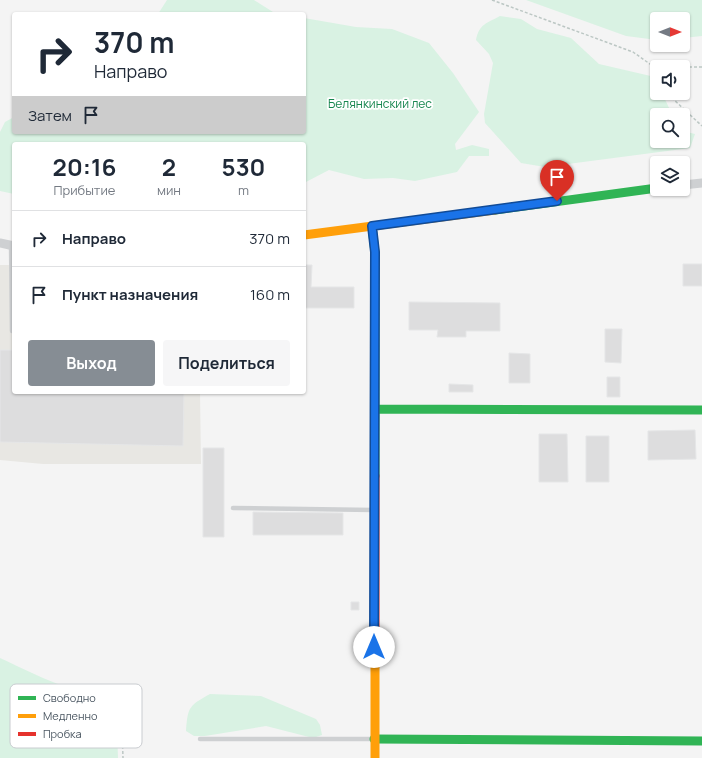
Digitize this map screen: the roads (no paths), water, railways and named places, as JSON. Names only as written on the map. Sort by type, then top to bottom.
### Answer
[{"type":"street","points":[[690,184],[702,183]]},
{"type":"street","points":[[306,235],[650,189]]},
{"type":"street","points":[[372,226],[375,252],[374,758]]},
{"type":"street","points":[[0,243],[12,246]]},
{"type":"street","points":[[375,409],[702,410]]},
{"type":"street","points":[[374,739],[702,741]]},
{"type":"lane","points":[[12,246],[12,331]]},
{"type":"lane","points":[[233,508],[374,510]]},
{"type":"lane","points":[[200,739],[374,739]]},
{"type":"park label","name":"Белянкинский лес","points":[[380,104]]}]
